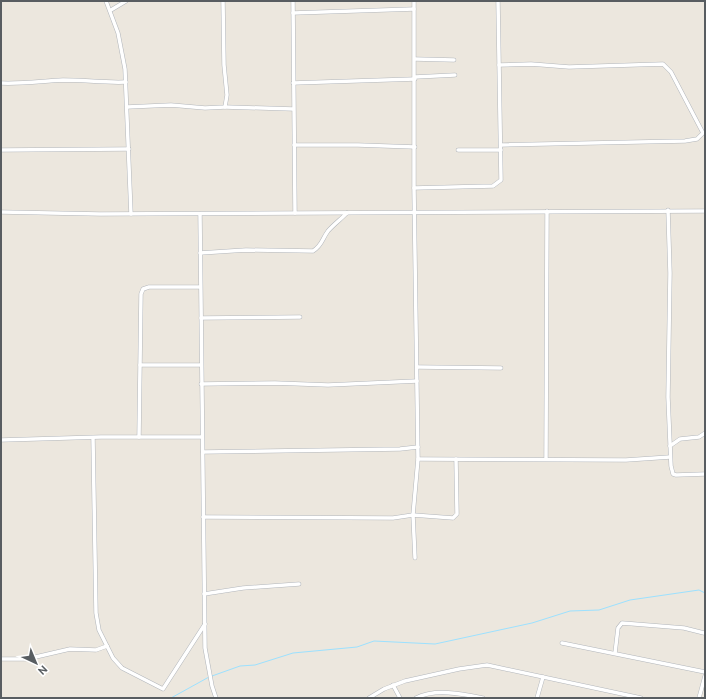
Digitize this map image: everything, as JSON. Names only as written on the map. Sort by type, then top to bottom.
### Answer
[{"type":"street","points":[[106,1],[111,10],[118,34],[126,82],[131,214]]},
{"type":"street","points":[[111,10],[126,1]]},
{"type":"street","points":[[223,1],[224,66],[227,95],[225,107]]},
{"type":"street","points":[[293,1],[295,213]]},
{"type":"street","points":[[414,1],[414,188],[418,447],[413,514],[415,558]]},
{"type":"street","points":[[414,188],[493,186],[501,180],[498,1]]},
{"type":"street","points":[[293,13],[414,9]]},
{"type":"street","points":[[415,59],[454,60]]},
{"type":"street","points":[[499,64],[531,64],[569,67],[663,64],[671,72],[703,133],[697,139],[685,141],[501,145]]},
{"type":"street","points":[[293,83],[455,76]]},
{"type":"street","points":[[1,83],[27,84],[64,80],[96,83],[126,82]]},
{"type":"street","points":[[127,107],[171,105],[205,108],[225,107],[293,109]]},
{"type":"street","points":[[294,145],[415,147]]},
{"type":"street","points":[[1,150],[129,149]]},
{"type":"street","points":[[458,150],[501,150]]},
{"type":"street","points":[[668,210],[670,273],[668,397],[670,457],[672,471],[676,475],[705,474]]},
{"type":"street","points":[[546,458],[547,211]]},
{"type":"street","points":[[1,212],[131,214],[347,214],[415,212],[705,211]]},
{"type":"street","points":[[200,214],[203,452],[202,517],[205,648],[210,679],[216,698]]},
{"type":"street","points":[[200,253],[246,250],[313,251],[323,242],[328,231],[347,214]]},
{"type":"street","points":[[139,437],[141,294],[143,289],[149,287],[200,287]]},
{"type":"street","points":[[201,318],[300,317]]},
{"type":"street","points":[[140,365],[201,364]]},
{"type":"street","points":[[417,367],[501,368]]},
{"type":"street","points":[[201,384],[275,382],[328,385],[417,381]]},
{"type":"street","points":[[670,446],[680,439],[698,437],[705,433]]},
{"type":"street","points":[[1,440],[202,437]]},
{"type":"street","points":[[93,438],[96,613],[99,630],[113,658],[122,668],[163,689],[205,624]]},
{"type":"street","points":[[203,452],[400,449],[418,447]]},
{"type":"street","points":[[418,459],[546,458],[626,460],[670,457]]},
{"type":"street","points":[[202,517],[393,518],[413,514],[453,518],[456,514],[456,459]]},
{"type":"street","points":[[204,594],[243,588],[299,584]]},
{"type":"street","points":[[615,653],[618,628],[622,623],[684,628],[704,633]]},
{"type":"street","points":[[562,643],[705,672]]},
{"type":"street","points":[[1,659],[27,659],[70,649],[96,650],[107,646]]},
{"type":"street","points":[[369,698],[393,685],[480,665],[498,666],[641,698]]},
{"type":"street","points":[[699,698],[705,676]]},
{"type":"street","points":[[537,698],[543,677]]},
{"type":"street","points":[[393,685],[400,698]]},
{"type":"street","points":[[416,698],[423,695],[438,693],[463,694],[483,698]]},
{"type":"waterway","points":[[212,676],[240,666],[255,665],[293,653],[357,647],[374,641],[435,644],[532,623],[570,611],[599,610],[630,600],[699,590],[705,593]]},
{"type":"waterway","points":[[171,698],[209,677]]}]
